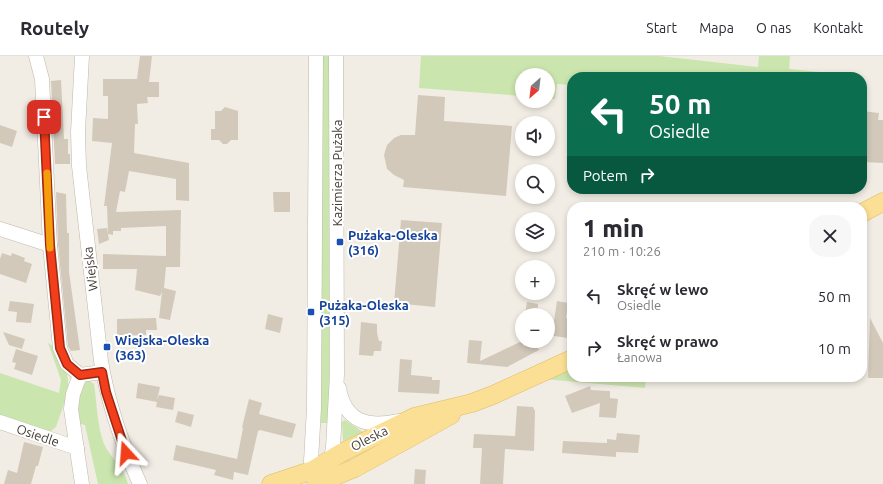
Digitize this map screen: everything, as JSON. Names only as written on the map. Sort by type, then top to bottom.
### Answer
[{"type":"main road","points":[[867,210],[883,202]]},
{"type":"main road","name":"Oleska","points":[[270,484],[318,478],[355,468],[472,403],[536,377],[567,362]]},
{"type":"main road","name":"Oleska","points":[[318,478],[332,458],[414,417],[472,403]]},
{"type":"street","points":[[36,56],[42,80],[50,245],[60,348],[67,364],[80,375],[102,372]]},
{"type":"street","name":"Wiejska","points":[[82,56],[78,132],[79,166],[102,372],[115,421],[138,481]]},
{"type":"street","name":"Kazimierza Pużaka","points":[[316,56],[318,478]]},
{"type":"street","name":"Kazimierza Pużaka","points":[[332,458],[337,374],[336,56]]},
{"type":"street","points":[[0,229],[50,245]]},
{"type":"street","points":[[337,374],[344,406],[350,414],[358,420],[365,423],[385,424],[414,417]]},
{"type":"street","name":"Osiedle","points":[[80,375],[73,394],[70,409],[82,484]]},
{"type":"street","name":"Osiedle","points":[[0,422],[77,448]]},
{"type":"green space","points":[[321,56],[330,56],[329,423],[321,423]]},
{"type":"green space","points":[[421,56],[659,56],[758,67],[759,56],[790,56],[789,69],[820,72],[567,72],[567,85],[557,84],[555,99],[555,68],[515,68],[515,95],[419,88]]},
{"type":"green space","points":[[48,343],[55,349],[65,367],[68,384],[65,400],[56,427],[51,431],[45,432],[0,416],[0,373],[59,393],[61,380]]},
{"type":"green space","points":[[567,361],[567,381],[532,378]]},
{"type":"green space","points":[[88,380],[94,384],[99,422],[104,444],[124,473],[128,484],[98,484],[85,425],[76,423],[76,406],[78,395]]},
{"type":"green space","points":[[577,382],[646,382],[645,388]]},
{"type":"green space","points":[[345,420],[363,432],[343,441],[342,422]]},
{"type":"building","points":[[140,56],[152,56],[149,82],[159,82],[159,97],[147,97],[148,103],[137,104],[138,124],[135,124],[134,153],[189,163],[189,201],[176,200],[176,179],[129,171],[125,192],[120,191],[116,212],[181,210],[180,267],[166,267],[164,288],[176,291],[170,320],[159,318],[162,292],[160,296],[135,290],[137,269],[103,269],[103,254],[166,256],[166,226],[121,228],[121,231],[113,231],[113,235],[108,234],[107,206],[104,206],[112,143],[92,141],[93,118],[108,119],[108,96],[103,96],[103,79],[137,79]]},
{"type":"building","points":[[61,80],[64,139],[68,139],[70,164],[55,164],[51,81]]},
{"type":"building","points":[[418,95],[445,97],[444,121],[512,126],[506,196],[403,187],[404,180],[394,175],[387,169],[384,155],[387,145],[394,138],[401,135],[415,135]]},
{"type":"building","points":[[225,107],[238,111],[238,140],[231,140],[227,144],[223,144],[219,140],[211,140],[211,129],[215,129],[215,111],[221,111]]},
{"type":"building","points":[[867,112],[879,113],[878,120],[883,120],[883,163],[867,162]]},
{"type":"building","points":[[0,125],[17,131],[12,147],[0,143]]},
{"type":"building","points":[[56,192],[66,194],[67,233],[69,233],[69,272],[80,350],[71,351],[68,346],[58,244]]},
{"type":"building","points":[[273,192],[290,192],[290,212],[274,212]]},
{"type":"building","points":[[401,220],[442,223],[435,307],[394,303]]},
{"type":"building","points":[[107,228],[109,240],[99,244],[97,229]]},
{"type":"building","points":[[2,253],[11,256],[12,253],[25,258],[24,261],[32,264],[26,283],[0,274],[0,259]]},
{"type":"building","points":[[10,301],[34,304],[31,323],[16,322],[17,312],[8,311]]},
{"type":"building","points":[[557,301],[567,303],[567,338],[555,336],[555,314]]},
{"type":"building","points":[[527,302],[538,304],[538,308],[526,308]]},
{"type":"building","points":[[268,314],[283,318],[280,333],[265,329]]},
{"type":"building","points":[[156,318],[157,330],[146,330],[146,335],[117,336],[117,319]]},
{"type":"building","points":[[870,318],[883,343],[883,378],[868,378]]},
{"type":"building","points":[[361,322],[377,324],[379,341],[382,341],[381,351],[374,351],[373,356],[359,355]]},
{"type":"building","points":[[3,332],[25,339],[22,349],[9,345]]},
{"type":"building","points":[[469,340],[482,341],[480,361],[515,344],[515,348],[538,348],[539,350],[507,367],[467,363]]},
{"type":"building","points":[[16,349],[38,356],[32,375],[14,369],[16,363],[12,362]]},
{"type":"building","points":[[400,359],[412,360],[411,375],[432,377],[432,380],[440,380],[439,394],[398,392]]},
{"type":"building","points":[[138,383],[160,387],[157,400],[159,395],[175,398],[173,410],[156,407],[157,402],[136,398]]},
{"type":"building","points":[[590,386],[591,390],[610,391],[610,398],[618,399],[616,418],[599,417],[600,403],[572,413],[565,396]]},
{"type":"building","points":[[249,399],[262,403],[259,414],[296,424],[292,438],[260,430],[258,431],[248,475],[234,472],[233,480],[214,475],[216,470],[173,460],[176,445],[237,459],[242,427]]},
{"type":"building","points":[[517,406],[533,407],[535,411],[534,451],[505,449],[503,484],[480,484],[482,448],[473,448],[474,434],[515,436]]},
{"type":"building","points":[[178,411],[194,415],[191,427],[175,422]]},
{"type":"building","points":[[617,433],[640,435],[638,453],[616,452],[616,457],[562,453],[563,441],[607,443],[607,439],[616,440]]},
{"type":"building","points":[[24,442],[43,447],[31,484],[4,484],[8,470],[17,473]]},
{"type":"building","points":[[415,469],[426,470],[425,484],[414,484]]},
{"type":"slow traffic","points":[[47,173],[50,248]]},
{"type":"place","name":"Pużaka-Oleska (316)","points":[[340,242]]},
{"type":"place","name":"Pużaka-Oleska (315)","points":[[311,312]]},
{"type":"place","name":"Wiejska-Oleska (363)","points":[[107,347]]},
{"type":"route","points":[[44,117],[50,245],[60,348],[67,364],[80,375],[102,372],[106,392],[126,453]]}]
